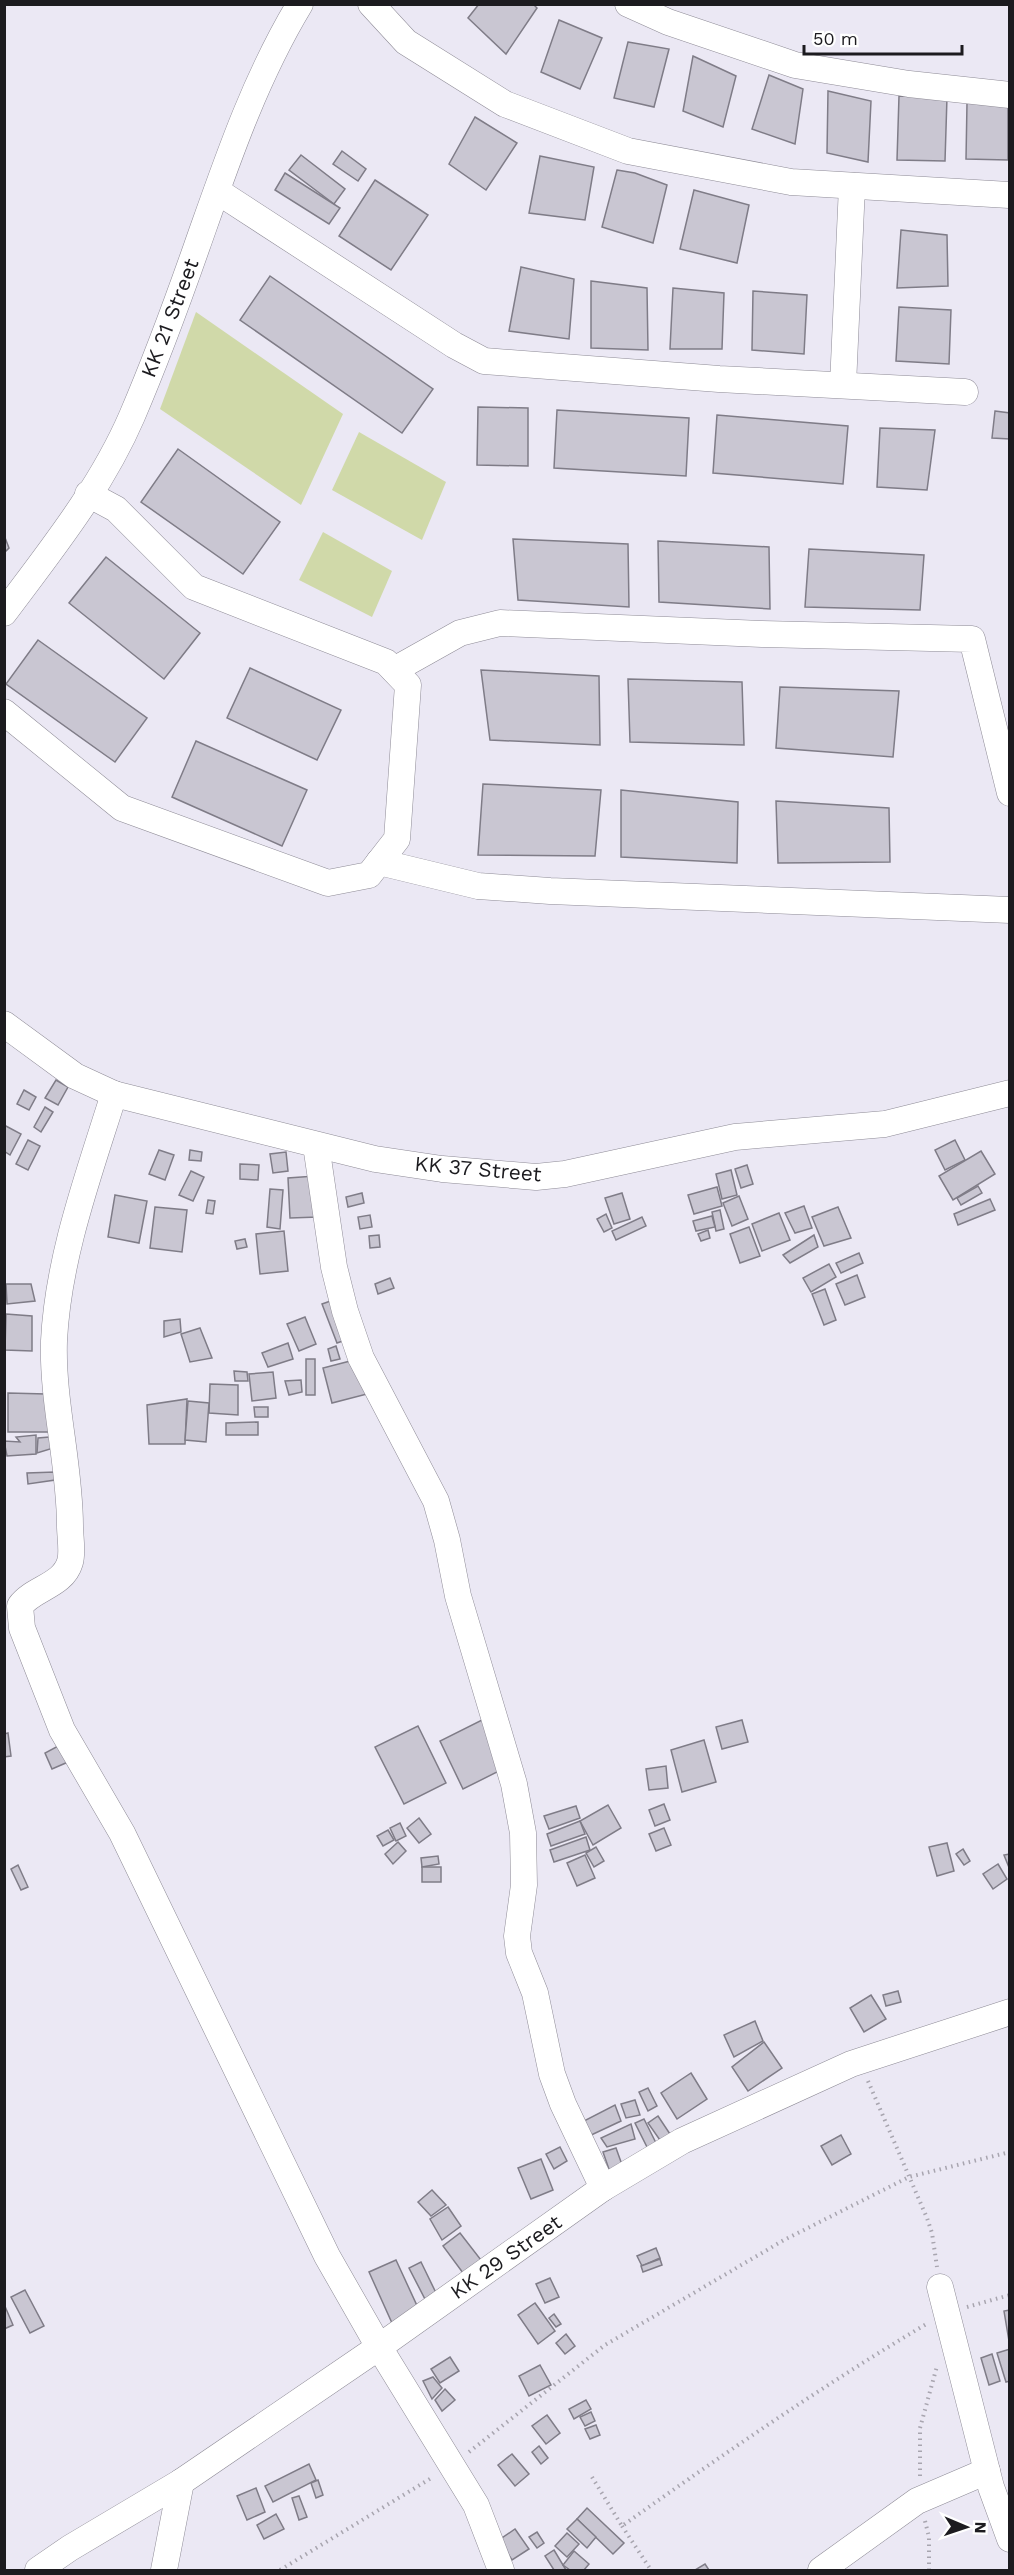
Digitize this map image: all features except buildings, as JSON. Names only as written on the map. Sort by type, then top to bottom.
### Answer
[{"type":"street","name":"KK 21 Street","points":[[4,613],[65,531],[111,459],[132,416],[182,290],[233,145],[279,39],[300,4]]},
{"type":"street","points":[[371,4],[406,42],[505,104],[628,151],[791,182],[1009,195]]},
{"type":"street","points":[[628,4],[668,22],[795,65],[909,84],[1010,95]]},
{"type":"street","points":[[843,385],[852,186]]},
{"type":"street","points":[[217,191],[454,345],[484,361],[719,379],[965,392]]},
{"type":"street","points":[[4,712],[122,808],[328,883],[369,875],[397,839],[408,685],[386,662],[194,587],[116,509],[88,494]]},
{"type":"street","points":[[394,670],[460,633],[500,623],[762,634],[972,639],[1010,793]]},
{"type":"street","points":[[379,862],[478,886],[1010,910]]},
{"type":"street","name":"KK 37 Street","points":[[4,1024],[75,1076],[114,1094],[375,1159],[442,1169],[536,1177],[565,1174],[735,1137],[885,1124],[1010,1094]]},
{"type":"street","points":[[114,1094],[83,1192],[63,1279],[54,1341],[58,1402],[70,1502],[70,1560],[60,1578],[25,1599],[20,1606],[19,1617],[62,1730],[122,1833],[306,2214],[379,2347],[477,2505],[501,2571]]},
{"type":"street","points":[[316,1145],[334,1267],[345,1311],[362,1358],[436,1502],[447,1540],[458,1596],[514,1784],[523,1833],[524,1885],[517,1936],[519,1953],[535,1993],[552,2074],[563,2104],[603,2188]]},
{"type":"street","name":"KK 29 Street","points":[[38,2571],[70,2548],[181,2482],[379,2347],[603,2188],[682,2141],[860,2061],[1010,2012]]},
{"type":"street","points":[[940,2287],[987,2471],[1010,2539]]},
{"type":"street","points":[[821,2571],[917,2501],[987,2471]]},
{"type":"street","points":[[164,2571],[181,2482]]},
{"type":"path","points":[[860,2061],[932,2233],[940,2287]]},
{"type":"path","points":[[280,2571],[452,2465],[605,2345],[784,2240],[909,2177],[1010,2152]]},
{"type":"path","points":[[966,2307],[1010,2295]]},
{"type":"path","points":[[622,2526],[842,2374],[934,2319]]},
{"type":"path","points":[[929,2571],[929,2537],[917,2501],[920,2428],[937,2365]]},
{"type":"path","points":[[592,2477],[651,2571]]},
{"type":"green space","points":[[196,312],[343,414],[301,505],[160,409]]},
{"type":"green space","points":[[359,432],[446,482],[422,540],[332,490]]},
{"type":"green space","points":[[323,532],[392,571],[372,617],[299,580]]}]
